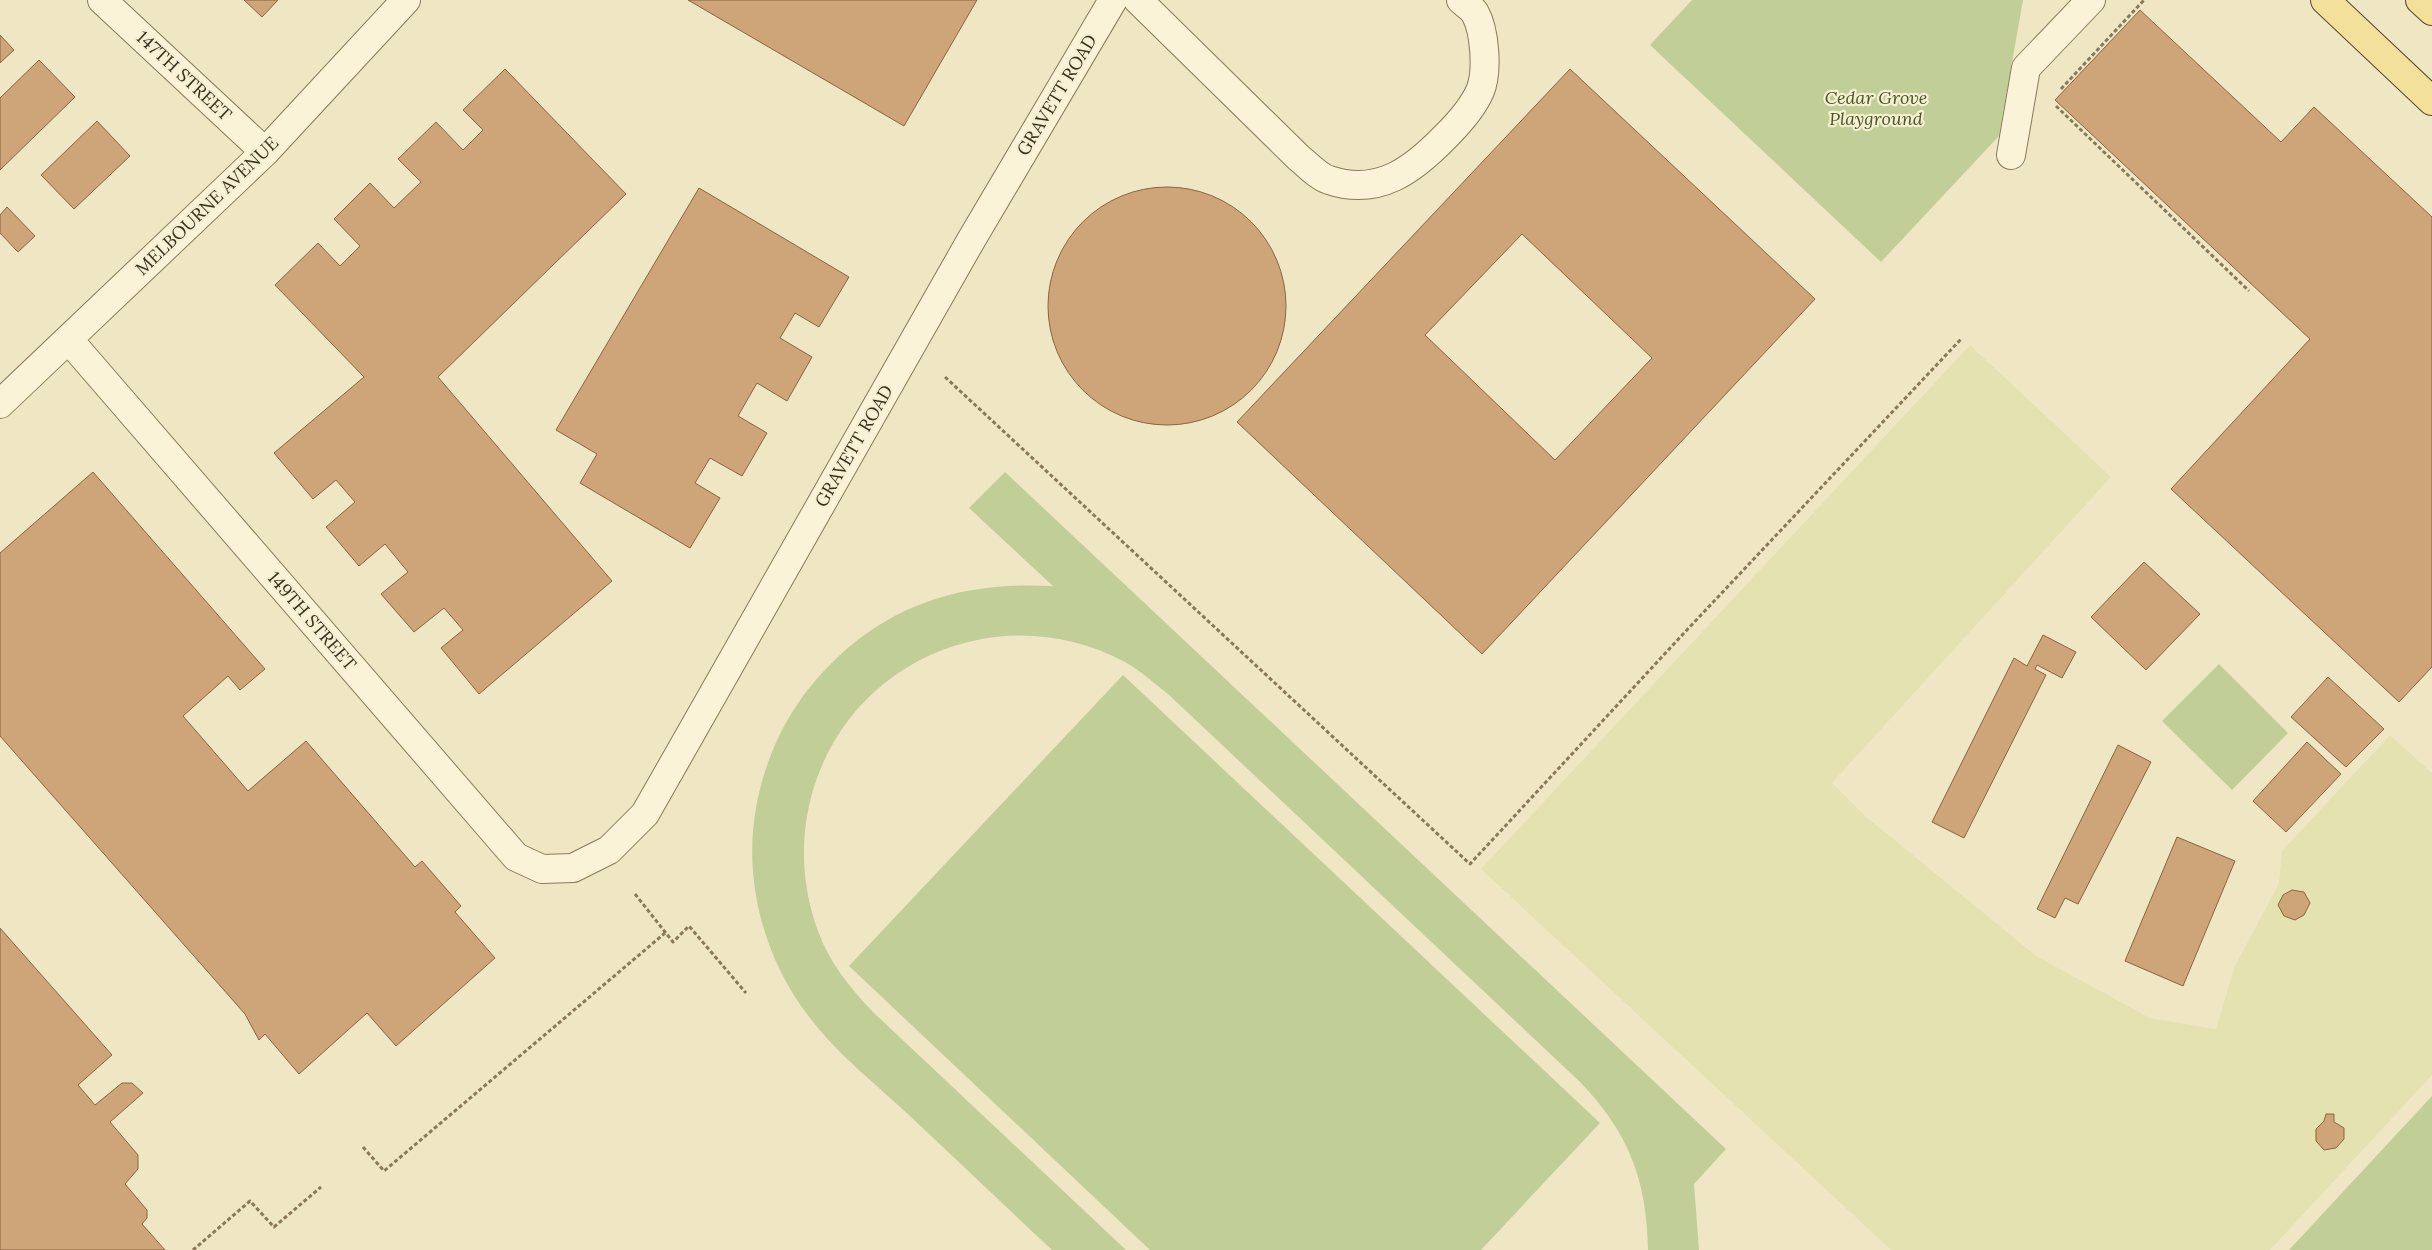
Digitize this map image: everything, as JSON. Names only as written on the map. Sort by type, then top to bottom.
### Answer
[{"type":"main road","points":[[2325,0],[2432,101]]},
{"type":"main road","points":[[2420,0],[2432,11]]},
{"type":"street","name":"147TH STREET","points":[[102,0],[265,152]]},
{"type":"street","name":"MELBOURNE AVENUE","points":[[0,404],[265,152],[406,0]]},
{"type":"street","name":"GRAVETT ROAD","points":[[572,868],[609,850],[645,814],[970,242],[1113,0]]},
{"type":"street","points":[[1138,0],[1299,158],[1328,180],[1349,185],[1372,184],[1400,176],[1421,162],[1457,124],[1480,91],[1486,56],[1474,13],[1461,0]]},
{"type":"street","points":[[2011,155],[2026,68],[2091,0]]},
{"type":"street","name":"149TH STREET","points":[[69,340],[516,857],[542,869],[572,868]]},
{"type":"path","points":[[2057,93],[2144,0]]},
{"type":"path","points":[[2050,100],[2250,291]]},
{"type":"path","points":[[945,377],[1470,864],[1692,624],[1962,338]]},
{"type":"path","points":[[635,894],[673,942],[689,926],[746,994]]},
{"type":"path","points":[[363,1147],[384,1171],[665,933]]},
{"type":"path","points":[[193,1250],[250,1200],[274,1227],[321,1187]]},
{"type":"shaded area","points":[[1970,345],[2111,477],[1832,783],[1864,815],[2036,956],[2150,1018],[2216,1029],[2234,968],[2279,883],[2282,851],[2390,735],[2432,773],[2432,1075],[2270,1250],[1891,1250],[1481,869]]},
{"type":"green space","name":"Cedar Grove Playground","points":[[1692,0],[2023,0],[1999,136],[1881,262],[1650,45]]},
{"type":"green space","points":[[1005,472],[1726,1149],[1694,1184],[1699,1250],[1648,1250],[1644,1201],[1632,1158],[1610,1119],[1579,1081],[1168,694],[1125,662],[1091,647],[1074,642],[1037,636],[1000,636],[982,639],[934,653],[892,677],[858,709],[831,746],[813,789],[805,835],[806,883],[818,931],[834,964],[856,994],[1126,1250],[1052,1250],[845,1057],[821,1032],[794,995],[780,971],[769,945],[755,891],[752,863],[753,836],[756,808],[764,774],[785,725],[804,695],[840,655],[866,634],[893,617],[922,604],[952,594],[984,588],[1053,586],[969,508]]},
{"type":"green space","points":[[2219,664],[2288,733],[2232,790],[2162,721]]},
{"type":"green space","points":[[1123,675],[1600,1123],[1481,1250],[1150,1250],[849,966]]},
{"type":"green space","points":[[2432,1096],[2432,1250],[2289,1250]]},
{"type":"building","points":[[244,0],[278,0],[262,17]]},
{"type":"building","points":[[688,0],[977,0],[904,126]]},
{"type":"building","points":[[2140,10],[2281,142],[2314,107],[2432,217],[2432,667],[2399,702],[2171,489],[2310,339],[2055,100]]},
{"type":"building","points":[[0,35],[14,50],[0,63]]},
{"type":"building","points":[[39,60],[75,97],[0,170],[0,98]]},
{"type":"building","points":[[505,69],[626,194],[438,377],[612,581],[479,694],[441,648],[463,630],[444,608],[414,632],[381,594],[408,572],[385,544],[359,566],[326,527],[355,502],[336,480],[313,499],[274,453],[364,377],[275,285],[318,243],[340,266],[360,246],[334,219],[370,183],[394,208],[421,182],[398,159],[436,122],[463,150],[483,130],[463,110]]},
{"type":"building","points":[[1570,69],[1815,299],[1482,654],[1237,422]],"holes":[[[1522,234],[1652,358],[1555,460],[1425,335]]]},
{"type":"building","points":[[97,121],[130,156],[74,209],[41,175]]},
{"type":"building","points":[[1167,187],[1190,189],[1213,196],[1233,207],[1251,222],[1266,240],[1277,260],[1284,283],[1286,306],[1284,329],[1277,352],[1266,372],[1251,390],[1233,405],[1213,416],[1190,423],[1167,425],[1144,423],[1121,416],[1101,405],[1083,390],[1068,372],[1057,352],[1050,329],[1048,306],[1050,283],[1057,260],[1068,240],[1083,222],[1101,207],[1121,196],[1144,189]]},
{"type":"building","points":[[699,188],[849,277],[819,327],[795,313],[780,338],[812,357],[787,401],[757,383],[738,416],[767,433],[742,476],[710,458],[695,483],[720,498],[690,548],[580,483],[597,454],[556,430]]},
{"type":"building","points":[[7,207],[35,236],[18,252],[0,233],[0,215]]},
{"type":"building","points":[[93,472],[265,669],[240,690],[228,676],[183,716],[248,791],[306,741],[415,867],[422,861],[461,906],[455,912],[495,958],[396,1046],[367,1013],[299,1074],[265,1034],[259,1040],[245,1014],[0,736],[0,553]]},
{"type":"building","points":[[2144,562],[2200,614],[2146,670],[2091,617]]},
{"type":"building","points":[[2043,635],[2076,652],[2062,678],[2037,665],[2035,669],[2046,675],[1964,838],[1932,822],[2014,658],[2027,666]]},
{"type":"building","points":[[2328,677],[2384,729],[2346,767],[2291,717]]},
{"type":"building","points":[[2307,742],[2341,774],[2286,832],[2253,801]]},
{"type":"building","points":[[2118,745],[2151,762],[2078,904],[2065,898],[2055,918],[2037,909]]},
{"type":"building","points":[[2177,837],[2235,861],[2183,986],[2125,961]]},
{"type":"building","points":[[2292,890],[2304,892],[2310,903],[2304,915],[2295,920],[2284,916],[2278,905],[2283,895]]},
{"type":"building","points":[[0,928],[112,1055],[78,1085],[95,1105],[122,1083],[132,1083],[143,1093],[110,1122],[138,1155],[138,1169],[125,1184],[147,1210],[147,1218],[142,1224],[165,1250],[0,1250]]},
{"type":"building","points":[[2326,1114],[2334,1114],[2334,1122],[2344,1128],[2344,1139],[2336,1148],[2324,1150],[2316,1141],[2316,1129],[2324,1121]]}]
